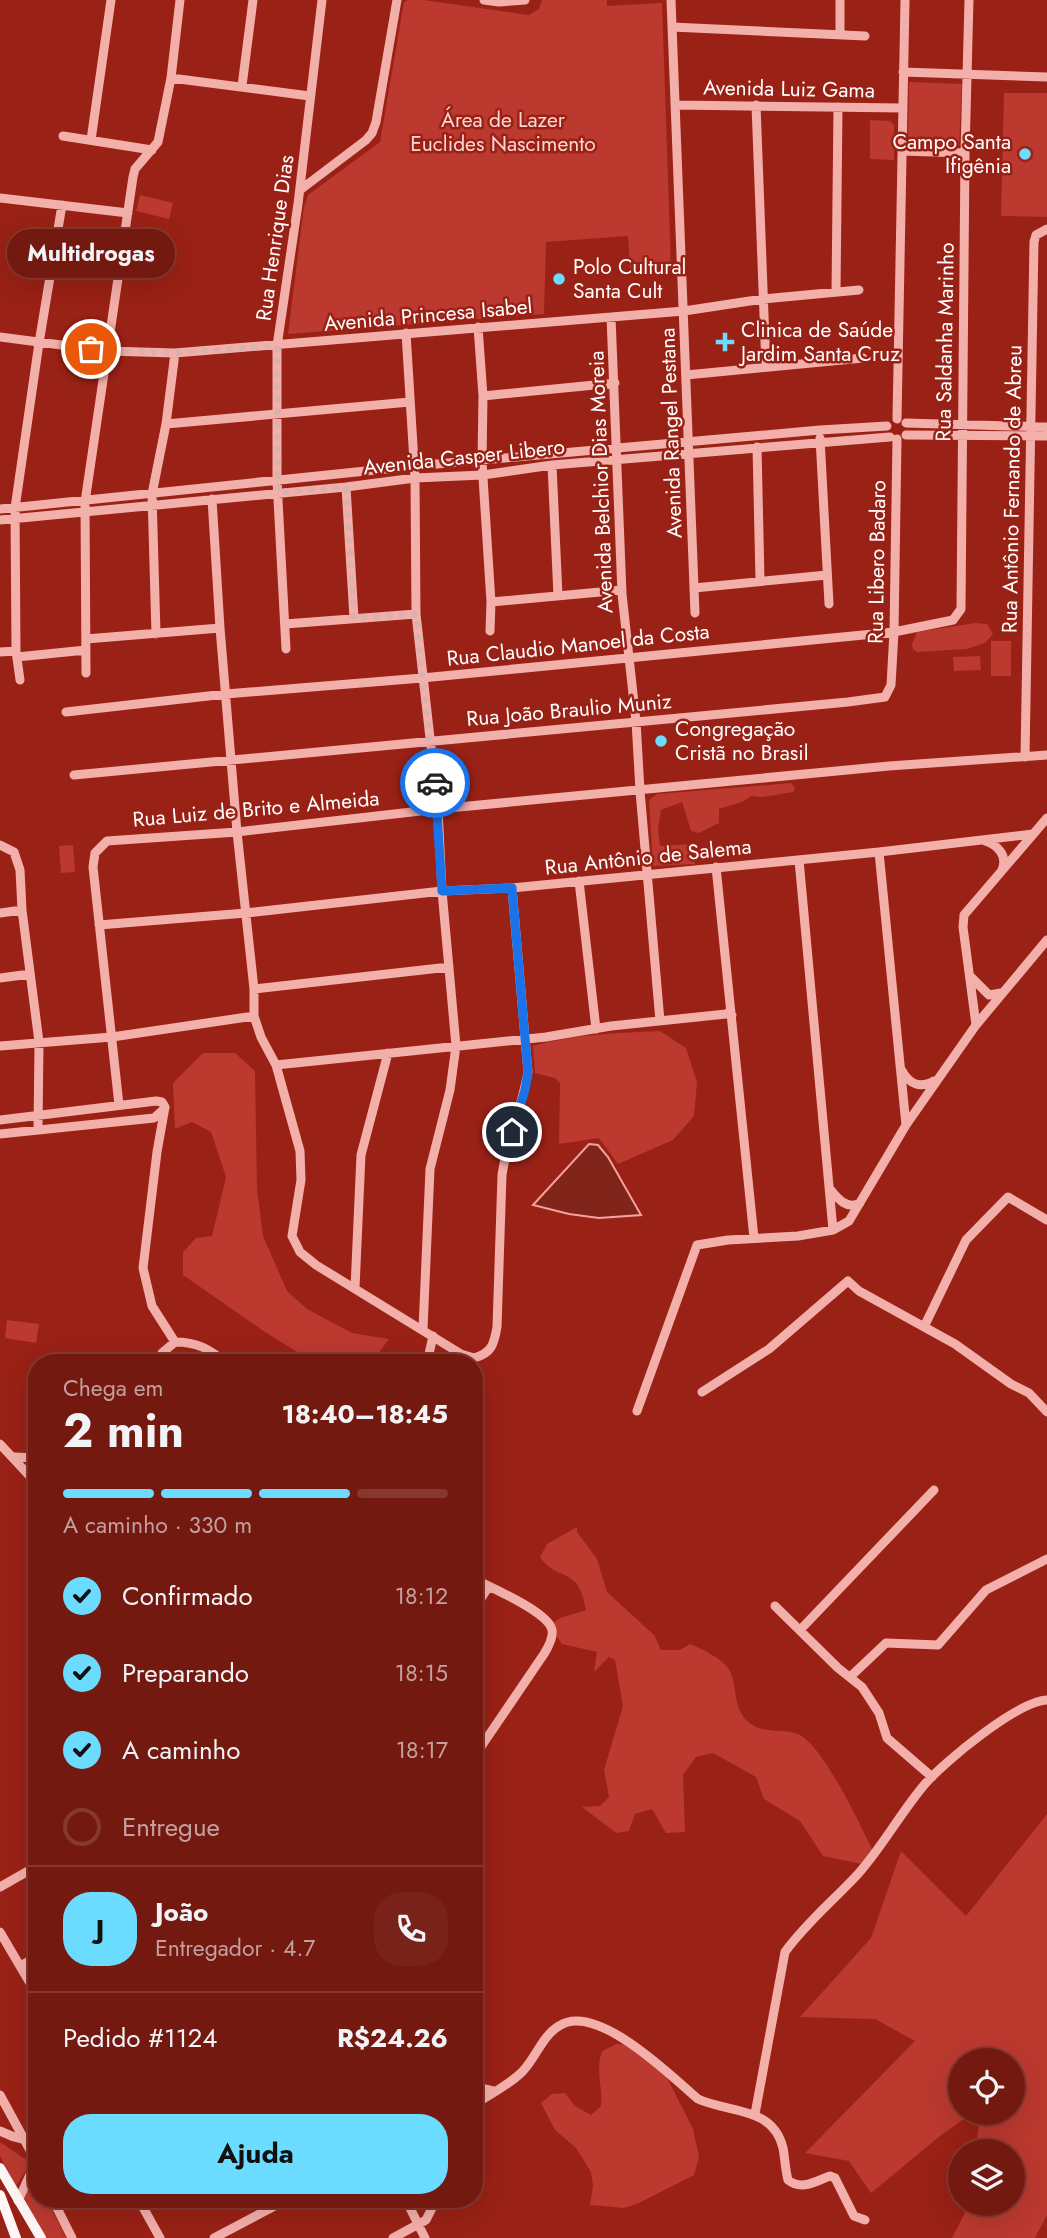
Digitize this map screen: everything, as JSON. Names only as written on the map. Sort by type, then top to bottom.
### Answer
[{"type":"main road","points":[[0,2168],[40,2238]]},
{"type":"main road","points":[[0,2195],[16,2238]]},
{"type":"street","points":[[91,140],[111,0]]},
{"type":"street","points":[[86,673],[84,507],[135,169],[158,142],[171,78],[180,0]]},
{"type":"street","points":[[242,86],[253,0]]},
{"type":"street","name":"Rua Henrique Dias","points":[[286,649],[277,481],[277,346],[300,190],[322,0]]},
{"type":"street","points":[[300,190],[372,134],[397,0]]},
{"type":"street","points":[[484,0],[524,0]]},
{"type":"street","name":"Avenida Rangel Pestana","points":[[671,0],[695,613]]},
{"type":"street","points":[[840,0],[840,34]]},
{"type":"street","points":[[898,437],[887,426],[891,421],[902,421],[905,0]]},
{"type":"street","name":"Rua Saldanha Marinho","points":[[961,609],[969,0]]},
{"type":"street","points":[[672,27],[865,36]]},
{"type":"street","points":[[903,72],[1047,77]]},
{"type":"street","points":[[171,78],[310,96]]},
{"type":"street","name":"Avenida Luiz Gama","points":[[675,105],[903,108]]},
{"type":"street","points":[[756,106],[765,367]]},
{"type":"street","points":[[836,292],[838,107]]},
{"type":"street","points":[[63,136],[152,150]]},
{"type":"street","points":[[902,151],[965,153]]},
{"type":"street","points":[[0,198],[128,213]]},
{"type":"street","points":[[20,680],[17,654],[15,508],[62,205]]},
{"type":"street","name":"Rua Antônio Fernando de Abreu","points":[[1025,757],[1034,242],[1036,235],[1047,229]]},
{"type":"street","name":"Avenida Princesa Isabel","points":[[0,337],[107,351],[175,353],[611,317],[859,290]]},
{"type":"street","name":"Avenida Belchior Dias Moreia","points":[[611,317],[622,590],[627,657],[636,721],[660,1021]]},
{"type":"street","points":[[478,327],[483,396],[482,462],[491,602],[490,631]]},
{"type":"street","points":[[407,334],[415,478],[416,614],[438,809],[442,891],[456,1046],[450,1090],[430,1170],[423,1329]]},
{"type":"street","points":[[156,634],[152,494],[166,424],[175,353]]},
{"type":"street","points":[[686,374],[863,358]]},
{"type":"street","points":[[483,396],[615,383]]},
{"type":"street","points":[[166,424],[410,402]]},
{"type":"street","name":"Avenida Casper Libero","points":[[902,421],[962,423],[1031,431],[1047,436]]},
{"type":"street","name":"Rua Libero Badaro","points":[[891,685],[898,437],[908,430],[902,421]]},
{"type":"street","name":"Avenida Casper Libero","points":[[0,509],[152,506],[415,478],[483,475],[820,430],[887,426]]},
{"type":"street","name":"Avenida Casper Libero","points":[[0,520],[152,494],[414,467],[617,449],[757,447],[898,437],[962,436],[1031,431],[1047,427]]},
{"type":"street","points":[[820,430],[829,604]]},
{"type":"street","points":[[757,447],[760,580]]},
{"type":"street","points":[[552,465],[558,596]]},
{"type":"street","points":[[346,487],[354,618]]},
{"type":"street","points":[[212,499],[220,628],[237,832],[254,989],[254,1016],[261,1037],[276,1065],[302,1166],[293,1226],[294,1242],[308,1259],[461,1354]]},
{"type":"street","points":[[694,588],[827,575]]},
{"type":"street","points":[[491,602],[622,590]]},
{"type":"street","name":"Rua Claudio Manoel da Costa","points":[[66,712],[226,694],[422,678],[894,632],[945,623],[959,615],[961,609]]},
{"type":"street","points":[[285,624],[416,614]]},
{"type":"street","points":[[86,639],[220,628]]},
{"type":"street","points":[[0,652],[17,654],[86,650]]},
{"type":"street","name":"Rua João Braulio Muniz","points":[[74,775],[877,699],[885,697],[891,685]]},
{"type":"street","name":"Rua Luiz de Brito e Almeida","points":[[99,925],[93,858],[98,847],[107,841],[237,832],[438,809],[889,766],[1047,755]]},
{"type":"street","points":[[975,1025],[963,927],[964,915],[1047,818]]},
{"type":"street","name":"Rua Antônio de Salema","points":[[99,925],[246,913],[442,891],[512,888],[1033,834]]},
{"type":"street","points":[[981,840],[992,843],[1001,852],[1004,863],[1001,872]]},
{"type":"street","points":[[0,845],[14,852],[20,870],[22,910],[39,1042],[38,1130]]},
{"type":"street","points":[[878,852],[906,1125]]},
{"type":"street","points":[[799,860],[833,1230]]},
{"type":"street","points":[[716,867],[754,1238]]},
{"type":"street","points":[[579,881],[596,1029]]},
{"type":"street","points":[[483,1354],[494,1344],[497,1327],[499,1197],[505,1154],[528,1072],[512,888]]},
{"type":"street","points":[[0,913],[22,910]]},
{"type":"street","points":[[99,925],[119,1105]]},
{"type":"street","points":[[637,1412],[697,1245],[833,1230],[849,1221],[906,1125],[975,1025],[1047,940]]},
{"type":"street","points":[[254,989],[449,967]]},
{"type":"street","points":[[0,978],[30,974]]},
{"type":"street","points":[[969,975],[989,995],[1003,992]]},
{"type":"street","points":[[276,1065],[546,1037],[729,1012],[732,1015]]},
{"type":"street","points":[[0,1046],[112,1037],[254,1016]]},
{"type":"street","points":[[355,1288],[361,1155],[388,1053]]},
{"type":"street","points":[[900,1067],[908,1079],[919,1086],[939,1078]]},
{"type":"street","points":[[0,1120],[162,1102],[165,1107],[143,1268],[152,1306],[175,1342]]},
{"type":"street","points":[[0,1134],[154,1118],[165,1107]]},
{"type":"street","points":[[829,1187],[843,1203],[855,1205],[860,1202]]},
{"type":"street","points":[[924,1326],[966,1240],[1009,1197],[1047,1220]]},
{"type":"street","points":[[702,1392],[769,1349],[848,1281],[859,1291],[955,1344],[1011,1384],[1029,1393],[1047,1412]]},
{"type":"street","points":[[429,1354],[433,1336]]},
{"type":"street","points":[[162,1354],[175,1342],[200,1345],[216,1354]]},
{"type":"street","points":[[0,1444],[28,1474]]},
{"type":"street","points":[[14,1457],[28,1458]]},
{"type":"street","points":[[800,1630],[934,1490]]},
{"type":"street","points":[[850,1677],[886,1643],[938,1645],[986,1590],[1047,1559]]},
{"type":"street","points":[[483,1584],[521,1602],[549,1624],[552,1635],[549,1646],[483,1744]]},
{"type":"street","points":[[483,1596],[489,1587]]},
{"type":"street","points":[[775,1606],[862,1687],[879,1713],[887,1738],[932,1777]]},
{"type":"street","points":[[755,2114],[785,1952],[796,1937],[859,1873],[932,1777],[1013,1713],[1029,1704],[1047,1700]]},
{"type":"street","points":[[0,1887],[28,1871]]},
{"type":"street","points":[[0,1932],[28,1980]]},
{"type":"street","points":[[20,1966],[28,1962]]},
{"type":"street","points":[[483,2099],[511,2082],[525,2069],[559,2025],[571,2020],[583,2021],[623,2037],[698,2099],[755,2114],[776,2132],[782,2146],[788,2180],[793,2185],[803,2185],[830,2176],[835,2178],[854,2216],[865,2220]]},
{"type":"street","points":[[483,2088],[494,2091]]},
{"type":"street","points":[[0,2095],[28,2137]]},
{"type":"street","points":[[0,2130],[6,2128],[9,2111]]},
{"type":"street","points":[[0,2130],[28,2140]]},
{"type":"street","points":[[18,2201],[28,2180]]},
{"type":"street","points":[[58,2208],[72,2238]]},
{"type":"street","points":[[143,2208],[160,2238]]},
{"type":"street","points":[[215,2238],[271,2208]]},
{"type":"street","points":[[410,2208],[425,2238]]},
{"type":"street","points":[[393,2238],[419,2225],[433,2208]]},
{"type":"green space","name":"Área de Lazer Euclides Nascimento","points":[[408,0],[529,15],[539,9],[542,0],[607,0],[607,6],[662,3],[671,268],[630,270],[628,236],[546,242],[544,314],[288,334],[304,207],[308,195],[380,142],[404,2]]},
{"type":"green space","points":[[909,82],[962,84],[959,146],[908,142]]},
{"type":"green space","name":"Campo Santa Ifigênia","points":[[1004,93],[1047,93],[1047,217],[1001,216]]},
{"type":"green space","points":[[870,120],[890,121],[894,125],[894,160],[870,159]]},
{"type":"green space","points":[[140,195],[173,203],[169,219],[136,211]]},
{"type":"green space","points":[[975,623],[987,624],[993,634],[985,643],[967,649],[917,652],[913,649],[912,644],[917,632]]},
{"type":"green space","points":[[991,641],[1011,641],[1011,676],[991,676]]},
{"type":"green space","points":[[980,656],[981,670],[954,671],[953,657]]},
{"type":"green space","points":[[791,783],[795,788],[793,792],[763,797],[751,796],[740,803],[719,809],[719,823],[699,833],[691,831],[682,802],[661,810],[658,829],[660,846],[693,844],[695,864],[653,866],[649,800],[657,794]]},
{"type":"green space","points":[[73,845],[75,872],[61,873],[59,846]]},
{"type":"green space","points":[[660,1031],[686,1048],[697,1082],[694,1116],[673,1140],[618,1164],[599,1138],[559,1144],[560,1083],[555,1078],[535,1073],[533,1046],[612,1033]]},
{"type":"green space","points":[[203,1053],[235,1053],[255,1071],[257,1189],[263,1236],[287,1291],[307,1309],[352,1333],[389,1339],[378,1354],[300,1354],[183,1275],[183,1252],[196,1238],[212,1236],[226,1177],[211,1132],[192,1122],[175,1129],[173,1083]]},
{"type":"green space","points":[[7,1320],[39,1324],[36,1343],[5,1338]]},
{"type":"green space","points":[[577,1527],[577,1532],[597,1559],[607,1592],[654,1635],[661,1650],[680,1650],[690,1644],[718,1659],[730,1671],[738,1706],[751,1724],[762,1729],[798,1734],[808,1741],[840,1786],[873,1851],[862,1864],[823,1856],[800,1821],[764,1799],[756,1777],[713,1753],[696,1757],[683,1775],[685,1832],[666,1833],[652,1809],[635,1814],[629,1831],[616,1833],[582,1807],[600,1806],[609,1797],[604,1770],[623,1706],[615,1660],[609,1657],[594,1672],[597,1652],[562,1644],[549,1626],[560,1618],[586,1610],[576,1583],[549,1567],[540,1557],[547,1544]]},
{"type":"green space","points":[[1047,1814],[1047,2215],[1035,2238],[952,2238],[963,2216],[1025,2216],[1025,2139],[977,2139],[979,2125],[1025,2125],[1025,2048],[948,2048],[948,2125],[956,2125],[871,2193],[849,2161],[805,2153],[915,2041],[875,2019],[800,2017],[871,1938],[901,1851],[966,1916]]},
{"type":"green space","points":[[616,2044],[630,2045],[658,2060],[693,2129],[699,2157],[694,2175],[624,2208],[590,2205],[593,2186],[591,2172],[576,2148],[555,2130],[541,2103],[552,2094],[565,2093],[575,2106],[591,2115],[601,2106],[599,2065],[602,2051]]},
{"type":"green space","points":[[0,2142],[28,2161],[27,2169],[16,2186],[0,2156]]},
{"type":"green space","points":[[28,2188],[28,2208],[51,2208],[66,2238],[44,2238],[22,2198]]},
{"type":"shaded area","points":[[589,1144],[598,1145],[608,1157],[641,1215],[599,1218],[533,1205]]},
{"type":"way so far","points":[[91,349],[175,353],[277,346],[278,492],[346,487],[354,618],[416,614],[435,783]]},
{"type":"place","name":"Campo Santa Ifigênia","points":[[1025,154]]},
{"type":"place","name":"Polo Cultural Santa Cult","points":[[559,279]]},
{"type":"place","name":"Clinica de Saúde Jardim Santa Cruz","points":[[725,342]]},
{"type":"place","name":"Multidrogas","points":[[91,349]]},
{"type":"place","name":"Congregação Cristã no Brasil","points":[[661,741]]},
{"type":"route","points":[[435,783],[442,891],[512,888],[528,1072],[512,1132]]}]
